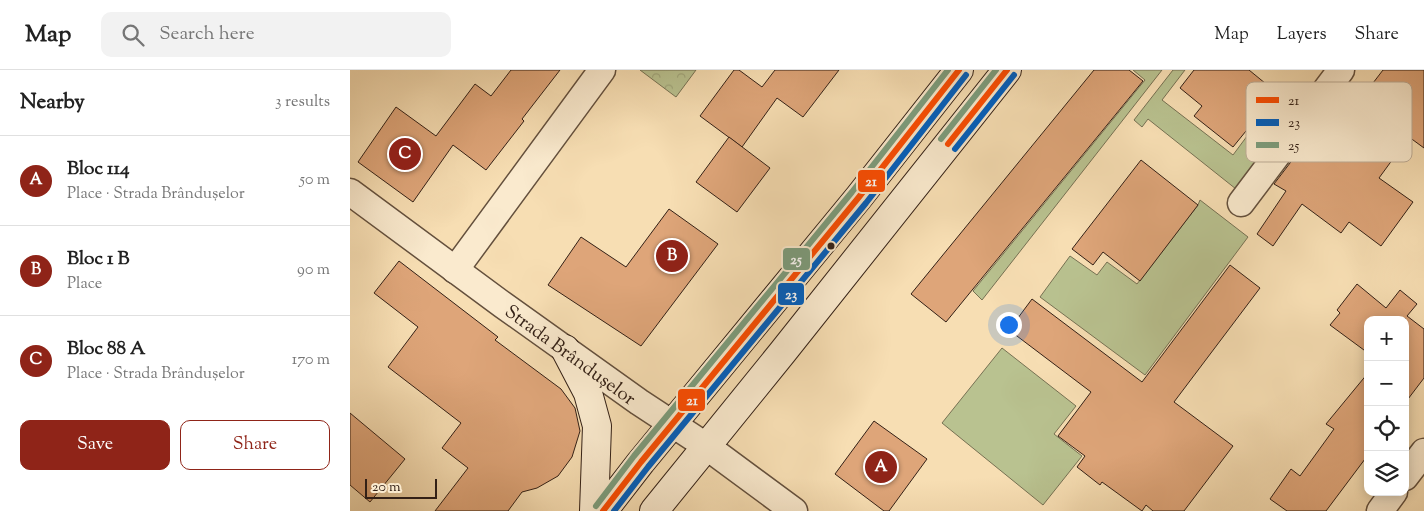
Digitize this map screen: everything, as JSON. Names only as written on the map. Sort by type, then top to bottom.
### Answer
[{"type":"main road","points":[[603,511],[959,70]]},
{"type":"main road","points":[[654,511],[1007,70]]},
{"type":"main road","points":[[565,349],[588,392],[597,426],[594,511]]},
{"type":"street","points":[[454,270],[602,70]]},
{"type":"street","points":[[1332,82],[1341,70]]},
{"type":"street","points":[[1241,203],[1272,162]]},
{"type":"street","name":"Strada Brândușelor","points":[[350,192],[454,270],[639,402],[706,446],[794,511]]},
{"type":"street","points":[[1409,472],[1424,452]]},
{"type":"street","points":[[1380,511],[1391,496]]},
{"type":"green space","points":[[640,70],[696,70],[676,97]]},
{"type":"green space","points":[[1133,70],[1162,70],[982,300],[973,291],[1145,80]]},
{"type":"green space","points":[[1173,70],[1185,70],[1162,100],[1233,155],[1246,138],[1246,162],[1264,162],[1241,193],[1148,119],[1142,127],[1134,120]]},
{"type":"green space","points":[[1200,200],[1248,237],[1145,375],[1040,297],[1070,256],[1097,275],[1107,262],[1137,284]]},
{"type":"green space","points":[[1002,348],[1076,406],[1054,434],[1082,456],[1043,505],[942,423]]},
{"type":"building","points":[[511,70],[560,70],[486,170],[453,145],[413,202],[358,162],[396,107],[436,136],[475,84],[491,96]]},
{"type":"building","points":[[734,70],[739,70],[762,87],[775,70],[839,70],[803,117],[777,98],[742,147],[700,116]]},
{"type":"building","points":[[1094,70],[1129,70],[1143,81],[946,322],[911,294]]},
{"type":"building","points":[[1194,70],[1249,70],[1264,82],[1246,82],[1246,131],[1233,147],[1194,116],[1202,106],[1180,88]]},
{"type":"building","points":[[1383,70],[1424,70],[1424,148],[1412,139],[1412,82],[1374,82]]},
{"type":"building","points":[[729,137],[770,168],[737,212],[696,182]]},
{"type":"building","points":[[1141,160],[1198,205],[1140,281],[1103,252],[1093,265],[1072,249]]},
{"type":"building","points":[[1291,162],[1391,162],[1379,178],[1413,202],[1381,246],[1349,222],[1341,233],[1302,204],[1273,246],[1257,234],[1286,191],[1274,184]]},
{"type":"building","points":[[669,209],[718,244],[641,346],[548,285],[581,237],[626,267]]},
{"type":"building","points":[[399,261],[498,337],[495,340],[561,389],[575,408],[580,431],[572,457],[558,476],[537,488],[522,492],[508,511],[435,511],[468,468],[442,448],[461,423],[388,367],[418,327],[374,293]]},
{"type":"building","points":[[1230,265],[1260,288],[1174,402],[1233,446],[1184,511],[1153,511],[1146,505],[1142,511],[1102,482],[1100,485],[1077,467],[1085,456],[1058,436],[1091,392],[1009,330],[1032,299],[1142,382]]},
{"type":"building","points":[[1357,284],[1386,308],[1400,290],[1417,304],[1407,316],[1364,316],[1364,350],[1330,325],[1340,313],[1337,310]]},
{"type":"building","points":[[1409,318],[1424,329],[1424,378],[1409,398]]},
{"type":"building","points":[[1364,378],[1364,460],[1326,511],[1287,511],[1270,499],[1291,469],[1300,476],[1334,429],[1326,424]]},
{"type":"building","points":[[350,413],[405,459],[370,502],[350,485]]},
{"type":"building","points":[[874,421],[927,459],[889,511],[884,511],[835,474]]},
{"type":"transit line","name":"25","points":[[596,506],[634,456],[852,192],[948,70]]},
{"type":"transit line","name":"21","points":[[603,511],[641,462],[859,197],[959,70]]},
{"type":"transit line","name":"25","points":[[941,139],[996,70]]},
{"type":"transit line","name":"21","points":[[948,144],[1007,70]]},
{"type":"transit line","name":"23","points":[[614,511],[648,467],[866,203],[966,75]]},
{"type":"transit line","name":"23","points":[[955,149],[1014,75]]},
{"type":"place","name":"Bloc 88 A","points":[[405,154]]},
{"type":"place","name":"Bloc 1 B","points":[[672,256]]},
{"type":"place","name":"Bloc 114","points":[[881,467]]}]
